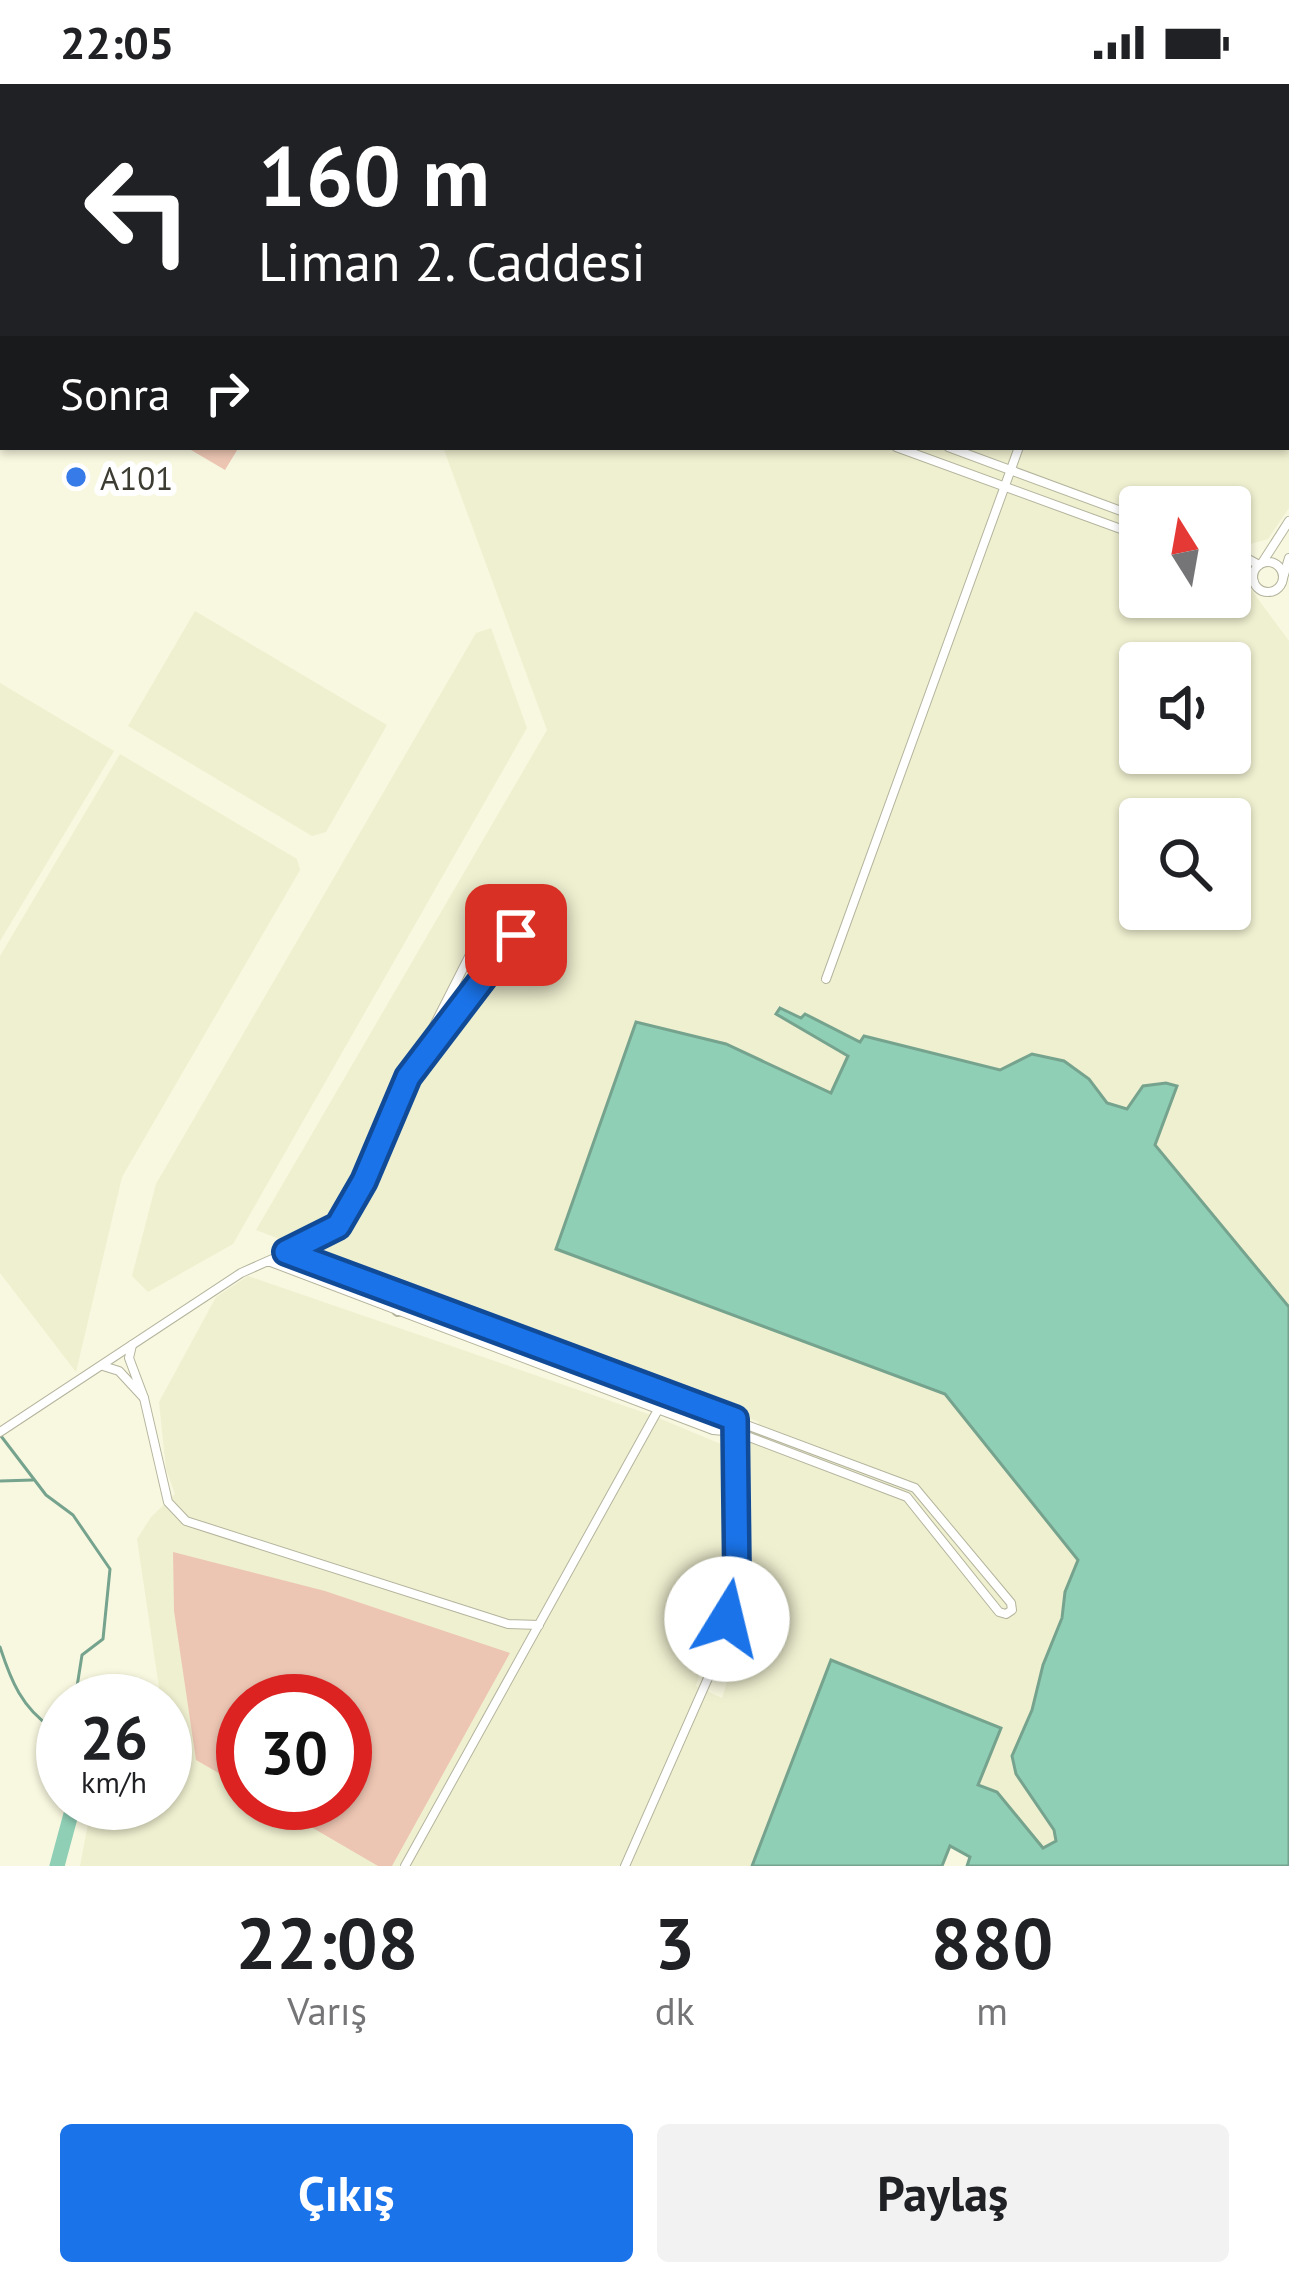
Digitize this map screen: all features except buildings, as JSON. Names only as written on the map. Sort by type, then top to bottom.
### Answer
[{"type":"street","points":[[904,450],[1119,528]]},
{"type":"street","points":[[957,450],[1119,510]]},
{"type":"street","points":[[826,979],[1018,450]]},
{"type":"street","points":[[1104,522],[1110,507]]},
{"type":"street","points":[[1254,582],[1253,572],[1289,521]]},
{"type":"street","points":[[1251,580],[1268,592],[1276,589],[1289,558]]},
{"type":"street","points":[[1251,559],[1275,564],[1282,579]]},
{"type":"street","points":[[0,1432],[241,1273],[338,1226],[364,1181],[408,1077],[482,931],[490,917],[511,920],[516,935],[408,1077]]},
{"type":"street","points":[[482,931],[488,946],[505,948]]},
{"type":"street","points":[[268,1261],[713,1430],[736,1432],[907,1497],[999,1612],[1011,1612],[1011,1603],[915,1488],[286,1252]]},
{"type":"street","points":[[398,1310],[403,1295]]},
{"type":"street","points":[[131,1346],[129,1358],[144,1398],[168,1502],[186,1521],[508,1624],[541,1625]]},
{"type":"street","points":[[102,1365],[119,1371],[144,1398]]},
{"type":"street","points":[[648,1404],[653,1389]]},
{"type":"street","points":[[405,1866],[659,1408]]},
{"type":"street","points":[[625,1866],[716,1660],[737,1579],[735,1419]]},
{"type":"shaded area","points":[[191,450],[237,450],[225,470]]},
{"type":"shaded area","points":[[444,450],[1289,450],[1289,508],[1268,539],[1251,544],[1251,486],[1119,486],[1119,618],[1251,618],[1251,589],[1289,641],[1289,1307],[1154,1145],[1176,1086],[1128,1110],[1107,1103],[1089,1079],[1048,1057],[1032,1055],[1001,1070],[865,1036],[861,1042],[780,1008],[776,1015],[848,1057],[831,1094],[726,1044],[557,1249],[945,1394],[1078,1559],[1043,1665],[1016,1774],[1055,1830],[1056,1841],[1043,1849],[997,1792],[978,1785],[1001,1728],[831,1660],[752,1866],[80,1866],[87,1830],[192,1830],[192,1674],[157,1674],[137,1539],[175,1494],[166,1469],[159,1402],[216,1297],[248,1276],[654,1416],[723,1445],[727,1592],[696,1686],[722,1698],[737,1648],[742,1452],[759,1422],[256,1230],[547,730]]},
{"type":"shaded area","points":[[195,611],[387,725],[326,832],[312,836],[128,726]]},
{"type":"shaded area","points":[[491,628],[527,728],[233,1244],[148,1292],[132,1276],[156,1184],[476,633]]},
{"type":"shaded area","points":[[0,683],[114,751],[0,941]]},
{"type":"shaded area","points":[[120,754],[297,859],[300,870],[122,1177],[76,1372],[0,1273],[0,956]]},
{"type":"shaded area","points":[[780,1008],[801,1018],[805,1014],[860,1042],[864,1036],[1000,1070],[1032,1054],[1064,1061],[1089,1079],[1107,1103],[1127,1109],[1143,1086],[1177,1086],[1155,1145],[1289,1307],[1289,1866],[967,1866],[970,1857],[950,1846],[942,1866],[752,1866],[831,1660],[1001,1728],[978,1785],[997,1792],[1043,1848],[1056,1841],[1054,1830],[1016,1774],[1012,1756],[1032,1710],[1078,1560],[945,1394],[556,1249],[636,1022],[726,1044],[831,1093],[848,1056],[776,1014]]},
{"type":"shaded area","points":[[173,1552],[325,1591],[510,1653],[392,1866],[378,1866],[316,1830],[372,1830],[372,1674],[216,1674],[216,1771],[196,1760],[192,1674],[183,1674],[174,1611]]},
{"type":"waterway","points":[[1,1436],[46,1495],[73,1515],[110,1569],[103,1639],[82,1655],[79,1674]]},
{"type":"waterway","points":[[0,1481],[33,1480]]},
{"type":"waterway","points":[[0,1647],[19,1693],[36,1715]]},
{"type":"waterway","points":[[57,1866],[67,1830]]},
{"type":"place","name":"A101","points":[[76,477]]},
{"type":"route","points":[[516,935],[408,1077],[364,1181],[338,1226],[286,1252],[735,1419],[737,1579],[727,1619]]}]
